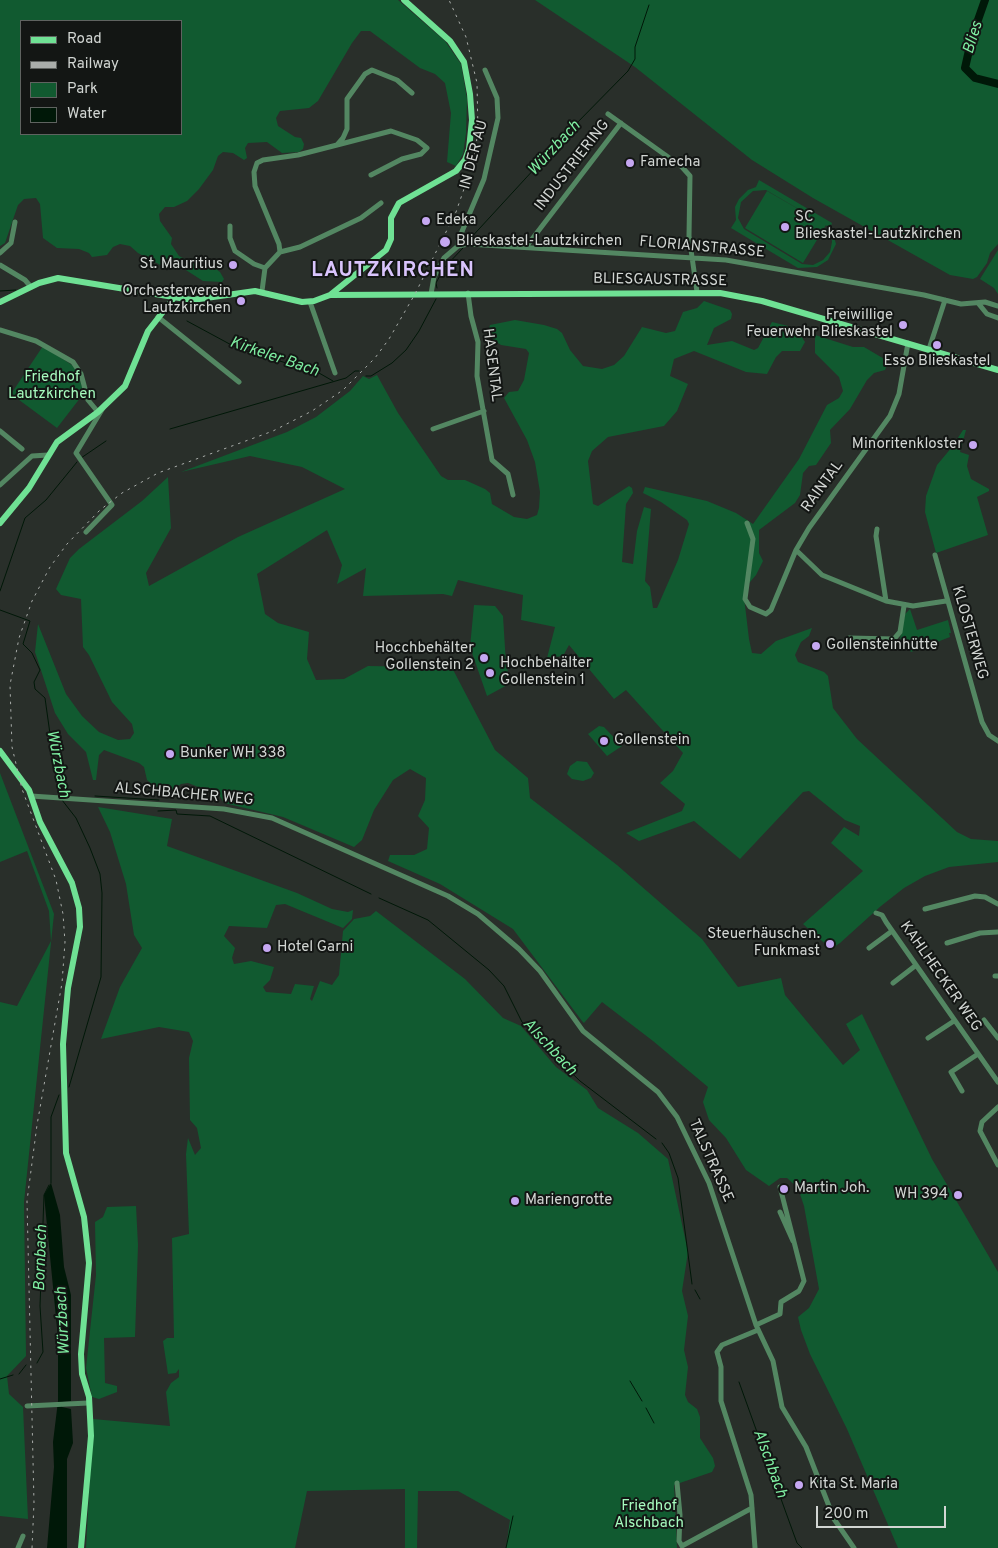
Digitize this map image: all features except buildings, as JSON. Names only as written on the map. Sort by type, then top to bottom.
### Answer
[{"type":"main road","points":[[0,302],[32,286],[58,278],[173,299],[198,300],[247,291],[262,291],[295,301],[310,302],[330,295],[386,250],[390,239],[391,218],[399,202],[459,168],[469,149],[472,120],[470,87],[464,62],[450,41],[404,0]]},
{"type":"main road","points":[[346,282],[346,288],[350,294]]},
{"type":"main road","name":"BLIESGAUSTRASSE","points":[[330,295],[697,292],[748,297],[998,370]]},
{"type":"main road","points":[[158,318],[163,296]]},
{"type":"main road","points":[[0,523],[29,488],[57,442],[100,410],[125,386],[145,338],[173,299]]},
{"type":"main road","points":[[0,751],[22,780],[31,796],[40,822],[72,883],[80,908],[80,926],[68,988],[63,1044],[66,1153],[84,1217],[89,1263],[81,1354],[91,1436],[81,1548]]},
{"type":"street","points":[[337,145],[347,129],[346,109],[349,95],[365,74],[372,70],[397,80],[412,93]]},
{"type":"street","name":"IN DER AU","points":[[463,245],[458,241],[484,179],[498,118],[497,98],[485,70]]},
{"type":"street","name":"INDUSTRIERING","points":[[608,114],[682,167],[690,176],[689,236],[694,258]]},
{"type":"street","name":"INDUSTRIERING","points":[[526,247],[621,123]]},
{"type":"street","points":[[280,252],[279,244],[255,186],[254,172],[257,163],[264,160],[298,156],[391,131],[417,140],[427,148],[425,152],[402,159],[371,175]]},
{"type":"street","points":[[262,291],[265,268],[280,252],[300,247],[361,218],[380,203]]},
{"type":"street","points":[[0,253],[11,243],[15,222]]},
{"type":"street","points":[[230,226],[230,238],[235,251],[254,264],[265,268]]},
{"type":"street","name":"FLORIANSTRASSE","points":[[463,245],[526,247],[694,258],[771,267],[961,304],[978,303],[998,306]]},
{"type":"street","points":[[431,294],[434,277],[440,263],[448,253],[463,245]]},
{"type":"street","points":[[694,258],[697,292]]},
{"type":"street","points":[[0,265],[32,286]]},
{"type":"street","name":"HASENTAL","points":[[468,293],[471,316],[478,342],[477,376],[492,460],[508,474],[513,495]]},
{"type":"street","points":[[929,349],[945,300]]},
{"type":"street","points":[[310,302],[335,374]]},
{"type":"street","points":[[978,303],[987,314],[998,318]]},
{"type":"street","points":[[158,318],[240,382]]},
{"type":"street","points":[[0,330],[36,341],[73,362],[81,374],[88,400],[100,410],[76,454],[112,505],[86,532]]},
{"type":"street","name":"RAINTAL","points":[[747,523],[753,539],[745,600],[750,607],[763,614],[771,610],[796,550],[808,528],[890,416],[899,394],[908,343]]},
{"type":"street","name":"HASENTAL","points":[[433,429],[484,411]]},
{"type":"street","points":[[1,434],[22,449]]},
{"type":"street","points":[[0,485],[32,456],[48,455]]},
{"type":"street","points":[[877,529],[876,536],[886,602]]},
{"type":"street","points":[[796,550],[822,575],[886,602],[904,606],[946,601]]},
{"type":"street","name":"KLOSTERWEG","points":[[935,555],[946,601],[982,722],[989,735],[998,742]]},
{"type":"street","points":[[849,638],[894,638],[900,632],[904,606]]},
{"type":"street","name":"ALSCHBACHER WEG","points":[[31,796],[224,809],[256,814],[288,823],[412,878]]},
{"type":"street","name":"TALSTRASSE","points":[[412,878],[448,896],[491,925],[534,963],[583,1031],[658,1092],[671,1108],[709,1183],[757,1327],[773,1361],[782,1407],[806,1447],[834,1519],[854,1548]]},
{"type":"street","points":[[925,909],[975,896],[990,899],[998,904]]},
{"type":"street","name":"KAHLHECKER WEG","points":[[876,913],[882,915],[915,966],[998,1082]]},
{"type":"street","points":[[869,948],[892,931]]},
{"type":"street","points":[[947,943],[980,933],[998,932]]},
{"type":"street","points":[[892,983],[915,966]]},
{"type":"street","points":[[984,1020],[998,1038]]},
{"type":"street","points":[[928,1038],[954,1021]]},
{"type":"street","points":[[962,1091],[952,1072],[978,1054]]},
{"type":"street","points":[[998,1107],[982,1122],[980,1131],[998,1165]]},
{"type":"street","points":[[755,1548],[752,1508],[747,1479],[721,1401],[721,1367],[717,1352],[722,1346],[780,1314],[781,1302],[793,1296],[802,1286],[803,1274],[780,1188]]},
{"type":"street","points":[[780,1212],[791,1240],[795,1244]]},
{"type":"street","points":[[27,1406],[88,1403]]},
{"type":"street","points":[[677,1482],[680,1515],[679,1541],[682,1546],[752,1508]]},
{"type":"street","points":[[18,1548],[24,1536]]},
{"type":"green space","points":[[0,0],[398,0],[445,41],[461,64],[467,99],[466,133],[463,154],[456,166],[447,162],[451,113],[445,83],[435,74],[420,68],[370,31],[361,31],[352,43],[318,101],[309,108],[280,111],[276,118],[278,126],[295,137],[301,138],[304,144],[303,149],[299,152],[282,153],[267,142],[248,143],[245,148],[247,158],[244,160],[233,153],[223,152],[218,156],[213,170],[187,201],[174,207],[165,207],[159,214],[160,221],[172,238],[171,244],[179,256],[189,261],[207,262],[220,272],[224,279],[222,282],[203,281],[175,263],[166,268],[138,253],[130,246],[120,244],[113,247],[107,255],[92,257],[89,253],[79,249],[57,248],[43,238],[40,204],[36,198],[24,199],[18,205],[5,243],[0,246]]},
{"type":"green space","points":[[535,0],[998,0],[998,244],[990,253],[987,263],[977,277],[973,279],[950,275],[813,198],[752,160],[635,67]]},
{"type":"green space","points":[[759,180],[832,223],[831,226],[836,244],[828,260],[817,267],[798,268],[731,228],[736,220],[735,207],[739,199],[748,190],[756,187]],"holes":[[[766,190],[826,225],[831,232],[830,252],[823,260],[813,265],[802,264],[744,229],[738,218],[741,202],[753,191]]]},
{"type":"green space","name":"SC Blieskastel-Lautzkirchen","points":[[767,191],[826,225],[803,263],[745,228]]},
{"type":"green space","points":[[998,250],[998,294],[994,288],[980,279]]},
{"type":"green space","points":[[704,301],[730,310],[732,314],[731,319],[714,328],[707,345],[732,341],[754,350],[758,348],[772,322],[796,328],[805,342],[800,351],[782,351],[776,357],[767,374],[746,372],[694,351],[674,359],[670,376],[688,384],[677,411],[664,426],[608,437],[592,451],[588,461],[593,504],[598,506],[629,486],[632,488],[633,493],[626,504],[622,562],[633,564],[637,531],[644,507],[651,509],[645,581],[650,587],[653,608],[657,608],[678,560],[689,524],[687,520],[661,502],[643,493],[645,487],[707,501],[736,513],[753,524],[799,459],[827,405],[839,398],[843,391],[839,377],[815,353],[815,335],[853,347],[864,347],[886,360],[888,363],[885,370],[874,373],[867,380],[850,409],[830,430],[831,443],[816,465],[809,466],[803,473],[800,495],[795,503],[759,530],[759,553],[763,561],[756,575],[745,588],[744,597],[752,653],[761,654],[776,641],[812,628],[809,636],[801,642],[795,655],[798,662],[824,672],[828,676],[833,708],[857,739],[957,832],[971,839],[998,841],[998,862],[949,867],[925,876],[904,888],[831,949],[803,924],[863,871],[831,843],[844,827],[859,836],[860,826],[845,820],[809,791],[803,792],[740,859],[694,821],[639,841],[626,833],[682,811],[685,804],[660,783],[673,771],[683,753],[626,690],[614,699],[569,645],[563,656],[547,658],[555,627],[521,620],[523,595],[458,580],[452,596],[443,594],[363,596],[366,568],[337,584],[342,565],[327,530],[257,574],[265,614],[278,623],[309,632],[307,659],[316,680],[344,679],[368,666],[424,667],[448,660],[495,750],[528,778],[530,798],[617,865],[702,939],[738,987],[781,978],[785,995],[843,1065],[860,1050],[846,1024],[862,1014],[932,1159],[998,1272],[998,1548],[898,1548],[847,1429],[810,1354],[801,1330],[798,1317],[809,1308],[819,1289],[804,1206],[798,1188],[787,1178],[780,1178],[769,1186],[746,1170],[726,1138],[709,1120],[703,1102],[708,1087],[653,1041],[602,1002],[584,1023],[513,929],[440,884],[388,861],[390,855],[414,855],[427,849],[429,828],[418,816],[425,800],[426,778],[410,769],[393,780],[374,810],[362,840],[354,847],[283,817],[224,803],[218,793],[213,790],[206,790],[188,783],[181,784],[173,790],[154,786],[147,780],[144,767],[139,763],[104,750],[99,755],[96,780],[93,780],[86,752],[68,734],[55,713],[35,652],[38,624],[66,694],[82,716],[99,732],[118,740],[130,739],[134,733],[132,724],[112,702],[89,655],[83,647],[81,599],[61,595],[56,589],[70,558],[79,549],[142,501],[168,477],[171,528],[146,573],[149,586],[238,537],[345,489],[302,467],[250,456],[181,472],[287,432],[316,417],[350,391],[363,376],[369,379],[377,375],[398,413],[441,476],[448,480],[465,480],[485,489],[490,493],[492,504],[514,517],[527,519],[537,515],[539,508],[540,492],[535,462],[527,440],[504,398],[509,392],[518,391],[524,380],[529,353],[526,349],[501,345],[492,339],[488,332],[490,325],[515,320],[557,329],[562,333],[570,350],[583,366],[602,369],[614,365],[624,356],[642,327],[666,333],[675,331],[683,312],[697,308]]},
{"type":"green space","name":"Friedhof Lautzkirchen","points":[[43,346],[72,365],[77,371],[84,393],[57,428],[11,394]]},
{"type":"green space","points":[[963,430],[966,430],[960,452],[969,455],[967,466],[971,479],[989,489],[989,491],[977,497],[988,535],[936,553],[925,512],[926,496],[937,465]]},
{"type":"green space","points":[[474,605],[495,606],[503,616],[506,664],[511,683],[487,696],[470,647]]},
{"type":"green space","points":[[910,609],[917,630],[948,620],[950,637],[911,652],[900,638],[905,614]]},
{"type":"green space","points":[[599,726],[604,727],[622,746],[607,756],[588,734]]},
{"type":"green space","points":[[577,761],[587,762],[594,773],[591,778],[583,781],[572,779],[567,774],[570,766]]},
{"type":"green space","points":[[0,773],[54,914],[24,1202],[26,1356],[7,1376],[9,1394],[23,1407],[28,1519],[0,1516],[0,1002],[17,1006],[51,941],[49,911],[27,851],[0,862]]},
{"type":"green space","name":"Friedhof Alschbach","points":[[98,807],[172,819],[167,846],[297,893],[332,909],[348,912],[353,910],[352,919],[343,928],[285,904],[276,905],[267,928],[229,926],[224,936],[235,948],[232,958],[234,964],[251,961],[274,967],[270,980],[263,987],[266,992],[291,994],[295,984],[314,986],[310,999],[312,1001],[320,981],[332,985],[339,975],[343,931],[354,919],[370,916],[376,911],[465,979],[503,1018],[521,1026],[556,1067],[587,1090],[598,1108],[638,1133],[668,1159],[688,1252],[682,1291],[688,1316],[684,1350],[688,1367],[685,1395],[688,1402],[697,1409],[700,1417],[700,1438],[713,1458],[715,1466],[712,1472],[674,1485],[677,1548],[506,1548],[510,1520],[458,1491],[418,1491],[417,1548],[405,1548],[405,1489],[307,1491],[295,1548],[86,1548],[93,1419],[170,1426],[166,1392],[171,1383],[179,1377],[179,1369],[176,1373],[168,1374],[163,1341],[167,1338],[174,1338],[172,1238],[189,1234],[186,1154],[188,1138],[195,1155],[201,1148],[197,1128],[190,1120],[189,1058],[193,1041],[189,1032],[159,1027],[101,1039],[120,987],[142,948],[134,935],[126,884],[110,832]]},
{"type":"green space","points":[[136,1206],[138,1245],[135,1337],[104,1338],[105,1383],[117,1386],[117,1392],[99,1399],[92,1397],[86,1368],[96,1275],[95,1222],[103,1217],[107,1207]]},
{"type":"water","points":[[51,1183],[60,1215],[64,1267],[71,1295],[71,1401],[62,1402],[62,1407],[71,1409],[73,1443],[67,1459],[67,1548],[47,1548],[54,1467],[53,1442],[58,1401],[58,1338],[44,1195]]},
{"type":"waterway","name":"Blies","points":[[985,0],[972,37],[965,68],[975,78],[998,84]]},
{"type":"waterway","name":"Würzbach","points":[[468,241],[571,129],[628,71],[635,59],[635,47],[649,5]]},
{"type":"waterway","name":"Würzbach","points":[[437,288],[436,283],[444,268],[463,248]]},
{"type":"waterway","name":"Kirkeler Bach","points":[[0,291],[16,290]]},
{"type":"waterway","name":"Würzbach","points":[[366,376],[371,376],[392,363],[406,350],[419,331],[436,299]]},
{"type":"waterway","name":"Kirkeler Bach","points":[[187,321],[237,348],[319,373],[333,381]]},
{"type":"waterway","name":"Würzbach","points":[[170,429],[346,378],[355,371],[359,371]]},
{"type":"waterway","name":"Würzbach","points":[[81,458],[106,441]]},
{"type":"waterway","name":"Würzbach","points":[[0,591],[25,518],[46,500],[77,462]]},
{"type":"waterway","name":"Würzbach","points":[[0,610],[30,621],[23,644],[32,653],[40,670],[34,682],[35,689],[45,698],[56,777],[61,796]]},
{"type":"waterway","name":"Alschbach","points":[[95,796],[159,800]]},
{"type":"waterway","name":"Würzbach","points":[[62,800],[76,818],[90,848],[100,874],[102,893],[101,977],[69,1087]]},
{"type":"waterway","name":"Alschbach","points":[[158,811],[176,810],[177,814],[210,816],[371,894]]},
{"type":"waterway","name":"Alschbach","points":[[379,898],[428,920],[489,970],[504,986],[522,1022],[556,1058],[580,1081],[656,1139]]},
{"type":"waterway","name":"Würzbach","points":[[51,1183],[51,1117],[59,1095]]},
{"type":"waterway","name":"Alschbach","points":[[662,1143],[669,1153],[678,1178],[692,1284]]},
{"type":"waterway","name":"Bornbach","points":[[37,1363],[43,1352],[40,1306],[44,1195],[49,1185]]},
{"type":"waterway","name":"Alschbach","points":[[695,1290],[700,1299]]},
{"type":"waterway","name":"Bornbach","points":[[19,1374],[26,1365]]},
{"type":"waterway","name":"Bornbach","points":[[0,1379],[13,1375]]},
{"type":"waterway","points":[[630,1381],[642,1401]]},
{"type":"waterway","name":"Alschbach","points":[[739,1382],[797,1543],[802,1548]]},
{"type":"waterway","points":[[646,1408],[654,1423]]},
{"type":"waterway","points":[[506,1548],[513,1516]]},
{"type":"railway","points":[[32,1548],[34,1503],[27,1201],[37,1125],[62,983],[65,942],[63,914],[56,880],[22,789],[12,747],[10,685],[19,638],[32,601],[50,567],[67,544],[100,510],[122,493],[158,473],[273,431],[312,411],[343,390],[375,358],[389,339],[415,294],[456,212],[473,163],[478,132],[477,83],[466,37],[449,0]]},
{"type":"place","name":"Famecha","points":[[630,163]]},
{"type":"place","name":"Edeka","points":[[426,221]]},
{"type":"place","name":"SC Blieskastel-Lautzkirchen","points":[[785,227]]},
{"type":"place","name":"Blieskastel-Lautzkirchen","points":[[445,242]]},
{"type":"place","name":"St. Mauritius","points":[[233,265]]},
{"type":"place","name":"Orchesterverein Lautzkirchen","points":[[241,301]]},
{"type":"place","name":"Freiwillige Feuerwehr Blieskastel","points":[[903,325]]},
{"type":"place","name":"Esso Blieskastel","points":[[937,345]]},
{"type":"place","name":"Minoritenkloster","points":[[973,445]]},
{"type":"place","name":"Gollensteinhütte","points":[[816,646]]},
{"type":"place","name":"Hocchbehälter Gollenstein 2","points":[[484,658]]},
{"type":"place","name":"Hochbehälter Gollenstein 1","points":[[490,673]]},
{"type":"place","name":"Gollenstein","points":[[604,741]]},
{"type":"place","name":"Bunker WH 338","points":[[170,754]]},
{"type":"place","name":"Steuerhäuschen. Funkmast","points":[[830,944]]},
{"type":"place","name":"Hotel Garni","points":[[267,948]]},
{"type":"place","name":"Martin Joh.","points":[[784,1189]]},
{"type":"place","name":"WH 394","points":[[958,1195]]},
{"type":"place","name":"Mariengrotte","points":[[515,1201]]},
{"type":"place","name":"Kita St. Maria","points":[[799,1485]]},
{"type":"district","name":"LAUTZKIRCHEN","points":[[393,272]]}]
